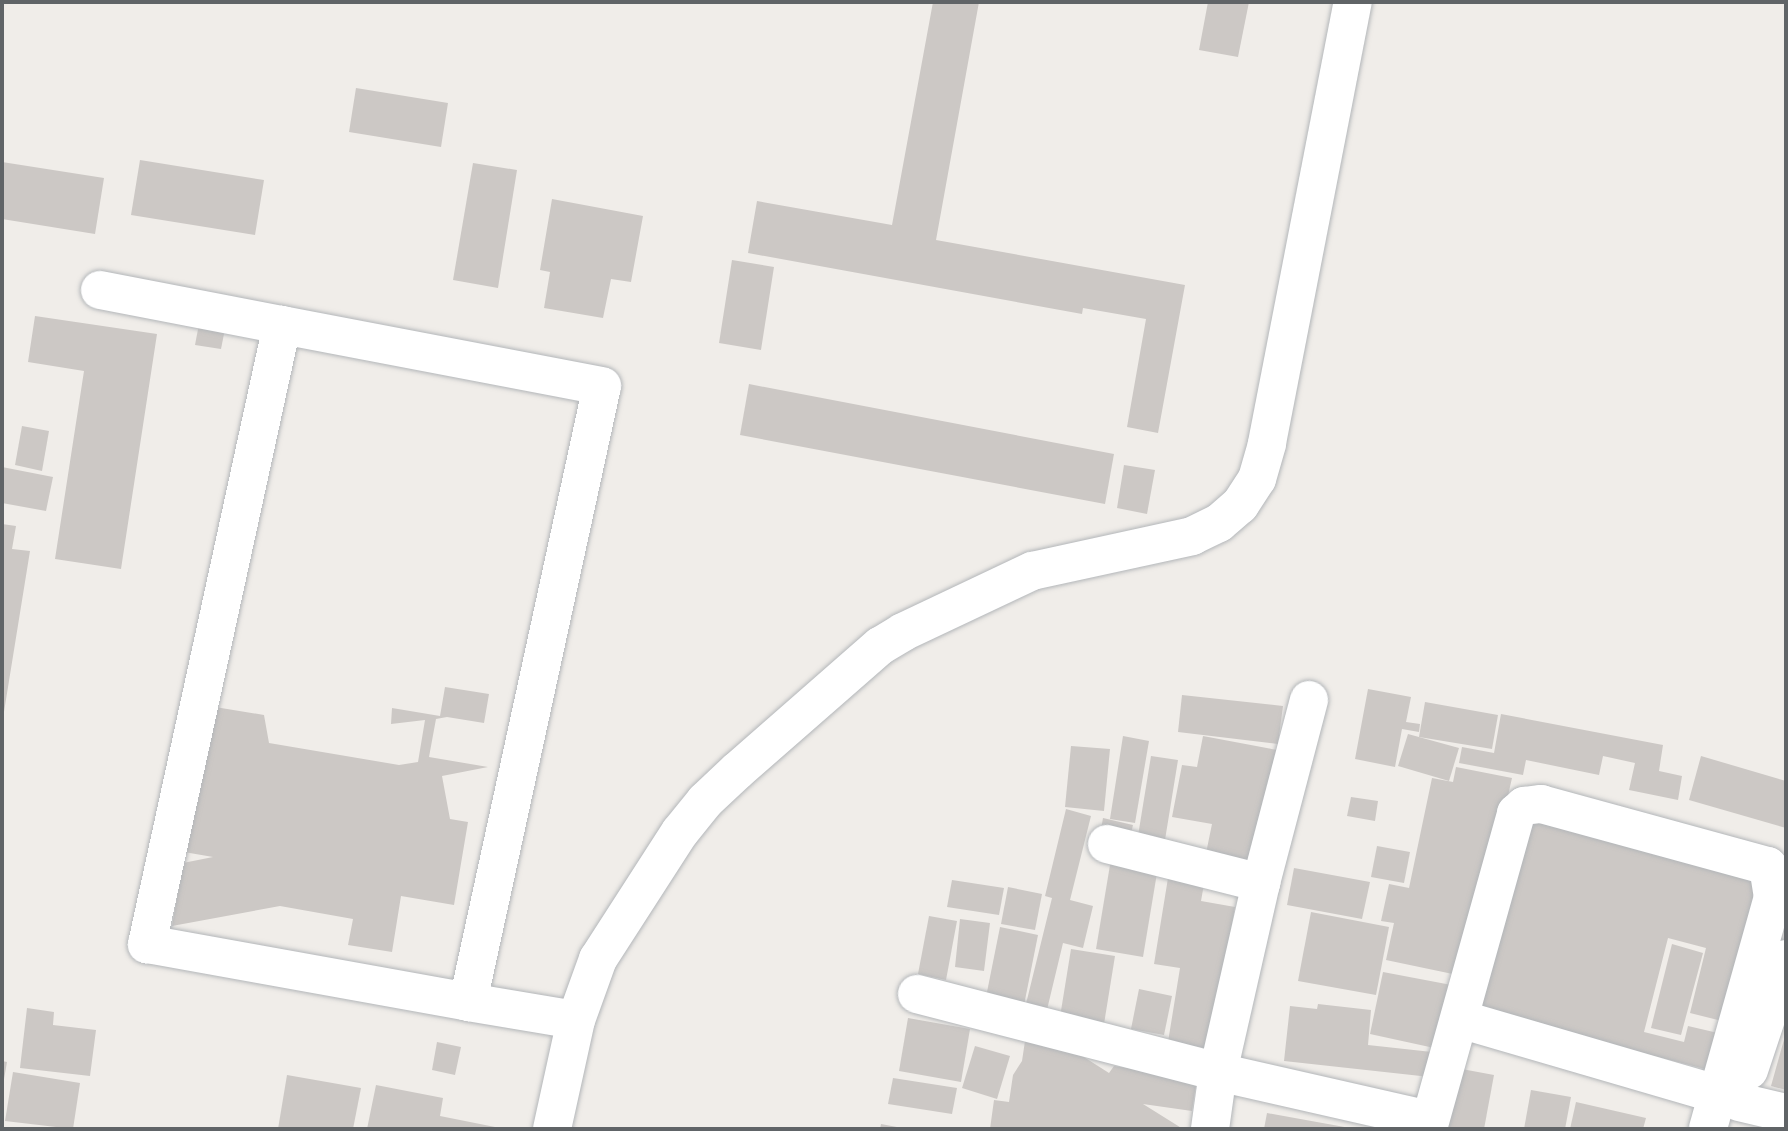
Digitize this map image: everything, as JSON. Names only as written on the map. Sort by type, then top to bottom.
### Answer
[{"type":"street","points":[[552,1129],[576,1020],[598,959],[689,822],[737,771],[880,646],[1032,571],[1083,557],[1192,536],[1219,523],[1240,505],[1257,479],[1267,443],[1353,2]]},
{"type":"street","points":[[100,290],[602,386],[468,1002]]},
{"type":"street","points":[[282,325],[147,944],[576,1020]]},
{"type":"street","points":[[1210,1129],[1218,1072],[1261,883],[1309,700]]},
{"type":"street","points":[[917,994],[1429,1125],[1516,813],[1524,806],[1541,804],[1768,866],[1773,897],[1724,1114]]},
{"type":"street","points":[[1107,844],[1261,883]]},
{"type":"street","points":[[1724,1114],[1786,959]]},
{"type":"street","points":[[1460,1019],[1724,1114],[1786,1114]]},
{"type":"building","points":[[933,2],[979,2],[936,240],[1185,285],[1158,433],[1127,427],[1146,319],[1083,308],[1082,314],[748,253],[757,201],[892,225]]},
{"type":"building","points":[[1208,2],[1249,2],[1238,57],[1199,50]]},
{"type":"building","points":[[356,88],[448,103],[441,147],[349,132]]},
{"type":"building","points":[[140,160],[264,180],[255,235],[131,215]]},
{"type":"building","points":[[2,162],[104,178],[95,234],[2,219]]},
{"type":"building","points":[[473,163],[517,170],[498,288],[453,280]]},
{"type":"building","points":[[552,199],[643,216],[631,282],[611,279],[603,318],[544,308],[550,272],[540,270]]},
{"type":"building","points":[[732,260],[774,267],[761,350],[719,343]]},
{"type":"building","points":[[35,316],[157,334],[121,569],[55,559],[84,371],[28,362]]},
{"type":"building","points":[[199,324],[225,329],[221,349],[195,345]]},
{"type":"building","points":[[749,384],[1114,454],[1105,504],[740,435]]},
{"type":"building","points":[[22,426],[49,431],[42,471],[15,465]]},
{"type":"building","points":[[1124,465],[1155,470],[1147,514],[1117,508]]},
{"type":"building","points":[[2,467],[53,477],[46,511],[2,503]]},
{"type":"building","points":[[2,524],[16,526],[12,549],[30,551],[3,718]]},
{"type":"building","points":[[445,687],[489,694],[484,723],[447,717],[436,719],[429,757],[488,767],[442,776],[450,819],[468,822],[454,905],[401,896],[392,952],[348,945],[353,919],[280,906],[172,926],[183,863],[213,857],[184,852],[209,706],[264,715],[269,743],[399,765],[418,762],[425,720],[391,724],[392,708],[440,716]]},
{"type":"building","points":[[1368,689],[1411,697],[1406,722],[1420,724],[1419,732],[1402,729],[1395,767],[1355,759]]},
{"type":"building","points":[[1182,695],[1283,706],[1278,744],[1178,732]]},
{"type":"building","points":[[1425,702],[1498,715],[1492,749],[1419,737]]},
{"type":"building","points":[[1501,714],[1663,745],[1659,771],[1682,776],[1678,800],[1629,790],[1635,763],[1603,756],[1599,775],[1526,760],[1523,775],[1459,763],[1462,747],[1494,753]]},
{"type":"building","points":[[1408,734],[1459,748],[1449,781],[1398,766]]},
{"type":"building","points":[[1123,736],[1149,741],[1135,823],[1110,819]]},
{"type":"building","points":[[1203,736],[1277,750],[1254,867],[1205,858],[1212,824],[1172,817],[1182,765],[1197,767]]},
{"type":"building","points":[[1071,746],[1110,749],[1104,811],[1065,807]]},
{"type":"building","points":[[1151,756],[1178,760],[1164,846],[1137,842]]},
{"type":"building","points":[[1701,756],[1786,781],[1786,828],[1689,800]]},
{"type":"building","points":[[1456,767],[1512,778],[1467,977],[1386,960],[1394,923],[1381,921],[1389,884],[1409,888],[1432,778],[1453,782]]},
{"type":"building","points":[[1351,797],[1378,801],[1375,821],[1347,816]]},
{"type":"building","points":[[1066,809],[1091,816],[1070,900],[1093,906],[1083,948],[1063,943],[1045,1018],[1024,1012],[1052,898],[1045,896]]},
{"type":"building","points":[[1523,817],[1763,878],[1726,1022],[1690,1013],[1706,948],[1668,938],[1644,1032],[1684,1042],[1688,1026],[1718,1033],[1709,1070],[1474,1010]]},
{"type":"building","points":[[1103,818],[1133,825],[1129,842],[1100,835]]},
{"type":"building","points":[[1377,846],[1410,852],[1404,883],[1371,877]]},
{"type":"building","points":[[1111,859],[1158,867],[1143,957],[1096,949]]},
{"type":"building","points":[[1294,868],[1370,882],[1362,919],[1287,905]]},
{"type":"building","points":[[1168,878],[1204,884],[1201,901],[1235,907],[1211,1049],[1168,1042],[1180,968],[1154,964]]},
{"type":"building","points":[[952,880],[1004,888],[999,915],[947,907]]},
{"type":"building","points":[[1008,887],[1042,894],[1035,930],[1001,924]]},
{"type":"building","points":[[1311,912],[1389,927],[1376,995],[1298,981]]},
{"type":"building","points":[[929,916],[957,921],[946,980],[918,974]]},
{"type":"building","points":[[960,919],[990,923],[984,971],[955,967]]},
{"type":"building","points":[[1000,927],[1038,935],[1024,1005],[986,997]]},
{"type":"building","points":[[1672,944],[1703,953],[1681,1035],[1651,1028]]},
{"type":"building","points":[[1071,949],[1115,956],[1104,1024],[1060,1017]]},
{"type":"building","points":[[1383,972],[1462,987],[1448,1051],[1370,1034]]},
{"type":"building","points":[[1139,989],[1172,996],[1164,1035],[1131,1029]]},
{"type":"building","points":[[1318,1004],[1371,1010],[1368,1045],[1432,1052],[1430,1077],[1284,1061],[1290,1006],[1317,1009]]},
{"type":"building","points":[[27,1008],[54,1012],[53,1025],[96,1030],[90,1076],[20,1068]]},
{"type":"building","points":[[908,1018],[970,1029],[961,1082],[899,1071]]},
{"type":"building","points":[[1786,1036],[1786,1090],[1771,1086]]},
{"type":"building","points":[[1025,1041],[1076,1052],[1109,1073],[1114,1066],[1197,1078],[1192,1111],[1143,1104],[1183,1129],[990,1129],[994,1100],[1009,1102],[1013,1075],[1022,1061]]},
{"type":"building","points":[[437,1042],[461,1047],[455,1075],[432,1070]]},
{"type":"building","points":[[975,1046],[1010,1056],[997,1099],[962,1088]]},
{"type":"building","points":[[2,1061],[7,1062],[3,1085],[2,1085]]},
{"type":"building","points":[[1451,1067],[1494,1075],[1484,1129],[1440,1129]]},
{"type":"building","points":[[13,1072],[80,1083],[73,1129],[5,1121]]},
{"type":"building","points":[[287,1075],[361,1088],[353,1129],[278,1129]]},
{"type":"building","points":[[893,1078],[957,1088],[952,1114],[888,1104]]},
{"type":"building","points":[[376,1085],[443,1098],[440,1116],[505,1129],[367,1129]]},
{"type":"building","points":[[1531,1090],[1571,1097],[1565,1129],[1524,1129]]},
{"type":"building","points":[[1576,1102],[1646,1118],[1643,1129],[1570,1129]]},
{"type":"building","points":[[1267,1113],[1350,1128],[1264,1129]]},
{"type":"building","points":[[881,1124],[902,1128],[902,1129],[880,1129]]}]
